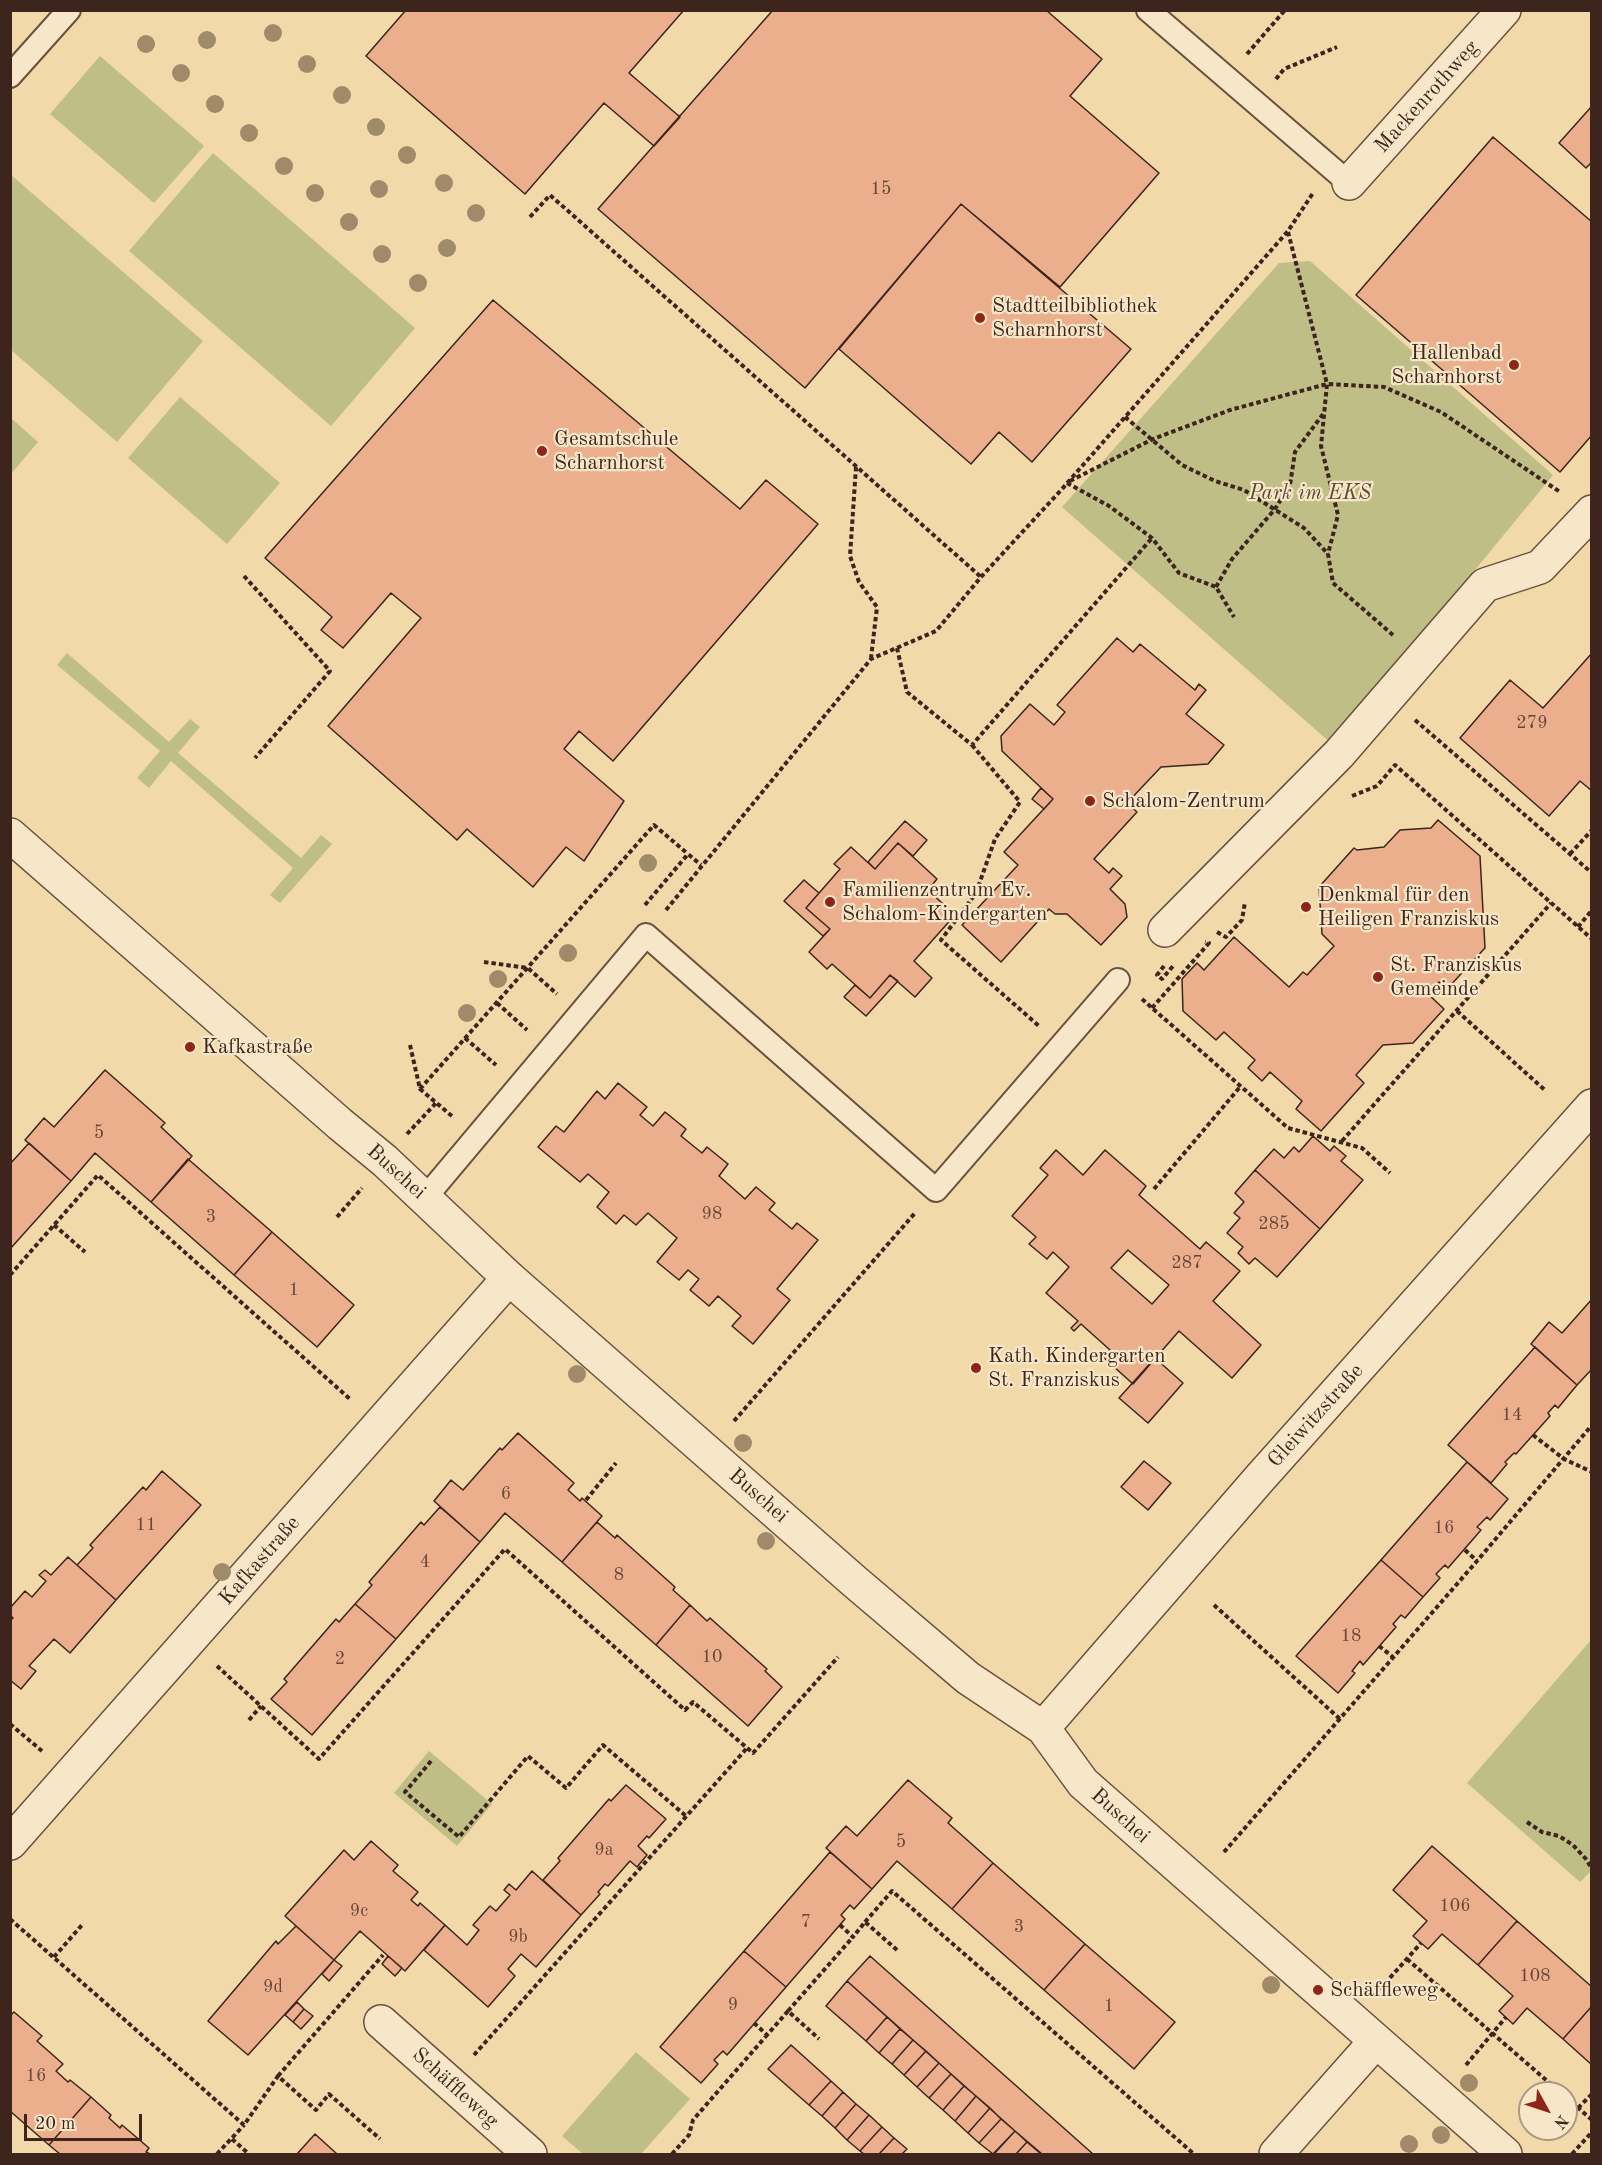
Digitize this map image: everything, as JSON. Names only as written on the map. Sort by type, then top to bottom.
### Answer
[{"type":"street","name":"Mackenrothweg","points":[[1340,175],[1504,10]]},
{"type":"street","points":[[1165,930],[1339,754],[1485,585],[1540,567],[1590,513]]},
{"type":"street","name":"Buschei","points":[[10,834],[425,1198],[510,1278],[968,1678],[1043,1728],[1083,1783],[1505,2154]]},
{"type":"street","name":"Gleiwitzstraße","points":[[1043,1728],[1252,1487],[1592,1106]]},
{"type":"street","name":"Kafkastraße","points":[[10,1843],[510,1278]]},
{"type":"street","name":"Schäffleweg","points":[[381,2022],[530,2154]]},
{"type":"street","points":[[1276,2154],[1377,2041]]},
{"type":"lane","points":[[10,76],[69,10]]},
{"type":"lane","points":[[1148,10],[1340,175]]},
{"type":"lane","points":[[425,1198],[646,935],[936,1190],[1118,980]]},
{"type":"path","points":[[1227,77],[1285,10]]},
{"type":"path","points":[[1256,102],[1284,69],[1337,47]]},
{"type":"path","points":[[646,935],[871,659],[936,631],[981,576],[1067,483],[1340,175]]},
{"type":"path","points":[[530,217],[550,195],[981,576]]},
{"type":"path","points":[[1288,231],[1327,384],[1321,446],[1338,515],[1328,554],[1334,583],[1420,659]]},
{"type":"path","points":[[1067,483],[1153,439],[1230,410],[1327,384],[1384,387],[1441,412],[1590,513]]},
{"type":"path","points":[[1216,587],[1232,559],[1275,509],[1290,484],[1295,452],[1324,413]]},
{"type":"path","points":[[1125,417],[1182,465],[1215,481],[1244,490],[1304,528],[1328,554]]},
{"type":"path","points":[[856,466],[850,556],[859,582],[877,607],[871,659]]},
{"type":"path","points":[[1067,483],[1109,506],[1152,537],[1179,573],[1216,587],[1234,617]]},
{"type":"path","points":[[972,746],[1152,537]]},
{"type":"path","points":[[244,576],[330,671],[255,758]]},
{"type":"path","points":[[897,648],[907,692],[972,746],[1020,802],[995,839],[976,893],[941,940],[1061,1045]]},
{"type":"path","points":[[1388,696],[1592,873]]},
{"type":"path","points":[[1345,799],[1377,786],[1395,765],[1592,939]]},
{"type":"path","points":[[420,1089],[654,825],[688,855]]},
{"type":"path","points":[[1570,854],[1592,830]]},
{"type":"path","points":[[1342,1141],[1551,903]]},
{"type":"path","points":[[1578,927],[1592,910]]},
{"type":"path","points":[[1118,980],[1288,1128],[1362,1148],[1390,1173]]},
{"type":"path","points":[[497,1003],[532,1034]]},
{"type":"path","points":[[1457,1011],[1546,1091]]},
{"type":"path","points":[[465,1038],[501,1070]]},
{"type":"path","points":[[410,1045],[420,1089],[456,1120]]},
{"type":"path","points":[[1154,1189],[1240,1087]]},
{"type":"path","points":[[10,1275],[98,1175],[351,1399]]},
{"type":"path","points":[[734,1422],[936,1190]]},
{"type":"path","points":[[54,1225],[85,1252]]},
{"type":"path","points":[[1224,1852],[1592,1425]]},
{"type":"path","points":[[1533,1435],[1564,1459],[1592,1472]]},
{"type":"path","points":[[586,1500],[616,1463]]},
{"type":"path","points":[[189,1641],[319,1759],[505,1550],[685,1710],[693,1702],[753,1753],[838,1657]]},
{"type":"path","points":[[1465,1550],[1477,1561]]},
{"type":"path","points":[[1214,1605],[1340,1719]]},
{"type":"path","points":[[1379,1646],[1393,1657]]},
{"type":"path","points":[[249,1720],[261,1706]]},
{"type":"path","points":[[10,1724],[42,1751]]},
{"type":"path","points":[[431,1761],[405,1792],[459,1838],[528,1756],[566,1788],[603,1745],[686,1816]]},
{"type":"path","points":[[449,2083],[747,1748]]},
{"type":"path","points":[[1527,1822],[1542,1832],[1559,1836],[1573,1845],[1592,1869]]},
{"type":"path","points":[[672,2154],[689,2135],[693,2120],[892,1891],[1194,2154]]},
{"type":"path","points":[[10,1918],[244,2125]]},
{"type":"path","points":[[865,1922],[897,1950]]},
{"type":"path","points":[[54,1957],[82,1925]]},
{"type":"path","points":[[840,1925],[853,1937]]},
{"type":"path","points":[[1380,1989],[1421,1943]]},
{"type":"path","points":[[217,2154],[244,2125],[278,2076],[383,1955]]},
{"type":"path","points":[[1407,1959],[1547,2081]]},
{"type":"path","points":[[788,2011],[819,2039]]},
{"type":"path","points":[[1466,2065],[1506,2017]]},
{"type":"path","points":[[754,2023],[767,2035]]},
{"type":"path","points":[[278,2076],[316,2110],[329,2094],[380,2139]]},
{"type":"path","points":[[1592,2094],[1578,2108],[1592,2120]]},
{"type":"path","points":[[1572,2154],[1592,2132]]},
{"type":"path","points":[[232,2139],[249,2154]]},
{"type":"green space","points":[[100,56],[204,146],[154,203],[50,114]]},
{"type":"green space","points":[[213,153],[415,328],[331,426],[129,251]]},
{"type":"green space","points":[[11,175],[203,341],[117,442],[11,350]]},
{"type":"green space","name":"Park im EKS","points":[[1310,261],[1553,475],[1332,744],[1062,507],[1279,263]]},
{"type":"green space","points":[[180,397],[280,483],[227,544],[128,458]]},
{"type":"green space","points":[[11,418],[38,442],[11,474]]},
{"type":"green space","points":[[67,653],[169,742],[190,719],[200,727],[178,753],[301,858],[321,835],[332,844],[280,903],[270,895],[293,868],[171,761],[149,788],[137,778],[160,751],[57,665]]},
{"type":"green space","points":[[1591,1640],[1592,1870],[1580,1882],[1467,1783]]},
{"type":"green space","points":[[429,1751],[492,1804],[457,1846],[394,1793]]},
{"type":"green space","points":[[636,2052],[690,2099],[641,2154],[583,2154],[562,2136]]},
{"type":"building","points":[[406,10],[684,10],[629,73],[680,117],[654,146],[604,103],[525,194],[366,56]]},
{"type":"building","points":[[773,10],[1046,10],[1102,59],[1070,96],[1159,173],[1060,287],[961,204],[805,388],[598,209]]},
{"type":"building","points":[[1592,106],[1592,162],[1586,168],[1559,143]]},
{"type":"building","name":"Hallenbad Scharnhorst","points":[[1493,137],[1592,222],[1592,435],[1560,472],[1356,295]]},
{"type":"building","name":"Stadtteilbibliothek Scharnhorst","points":[[961,204],[1131,349],[1032,462],[999,432],[971,464],[839,349]]},
{"type":"building","points":[[493,300],[740,509],[766,480],[818,524],[613,761],[579,731],[564,749],[624,801],[584,861],[566,847],[533,887],[467,829],[457,840],[328,726],[421,618],[391,593],[343,648],[321,630],[332,617],[265,558]]},
{"type":"building","name":"Schalom-Zentrum","points":[[1117,638],[1133,652],[1140,644],[1195,690],[1199,684],[1206,690],[1186,714],[1224,745],[1208,764],[1161,767],[1127,803],[1137,812],[1094,859],[1109,873],[1113,868],[1122,876],[1110,889],[1125,904],[1127,917],[1101,945],[1067,914],[1055,914],[1049,909],[1001,962],[962,925],[1018,865],[1004,852],[1053,799],[1002,751],[1001,736],[1030,704],[1054,725],[1065,712],[1057,705]]},
{"type":"building","points":[[1592,653],[1592,791],[1580,781],[1549,816],[1460,738],[1510,680],[1543,708]]},
{"type":"building","points":[[1041,788],[1053,799],[1044,809],[1032,799]]},
{"type":"building","name":"St. Franziskus Gemeinde","points":[[1438,820],[1480,856],[1485,948],[1447,989],[1439,982],[1428,994],[1444,1009],[1413,1043],[1383,1045],[1356,1075],[1364,1083],[1321,1131],[1296,1109],[1302,1101],[1270,1072],[1262,1081],[1248,1068],[1255,1060],[1224,1032],[1216,1040],[1183,1011],[1182,979],[1197,963],[1204,970],[1234,937],[1289,987],[1303,972],[1307,975],[1334,946],[1322,934],[1319,887],[1354,848],[1357,850],[1384,847],[1400,830],[1431,828]]},
{"type":"building","points":[[905,821],[927,840],[913,856],[898,843],[875,869],[868,862]]},
{"type":"building","points":[[898,843],[937,879],[928,890],[955,915],[914,961],[932,978],[915,997],[890,975],[870,998],[832,964],[827,969],[809,952],[830,929],[806,908],[840,869],[834,864],[851,847],[875,869]]},
{"type":"building","points":[[804,880],[819,893],[806,908],[830,929],[823,936],[784,901]]},
{"type":"building","points":[[890,975],[898,981],[866,1016],[844,997],[855,985],[870,998]]},
{"type":"building","points":[[105,1070],[165,1123],[161,1127],[192,1156],[151,1202],[95,1153],[71,1181],[25,1140],[44,1118],[54,1127]]},
{"type":"building","points":[[618,1083],[647,1107],[640,1115],[653,1126],[665,1112],[686,1129],[681,1136],[702,1153],[707,1147],[728,1164],[719,1176],[745,1199],[756,1187],[775,1203],[769,1210],[792,1229],[797,1223],[818,1240],[777,1289],[790,1300],[753,1344],[732,1326],[741,1316],[718,1296],[709,1306],[690,1290],[699,1279],[688,1270],[679,1280],[657,1262],[677,1238],[648,1213],[636,1225],[624,1215],[616,1224],[597,1207],[609,1192],[588,1174],[580,1182],[538,1147],[556,1126],[564,1132],[597,1091],[605,1099]]},
{"type":"building","points":[[1313,1136],[1330,1151],[1334,1146],[1346,1156],[1341,1161],[1363,1180],[1320,1229],[1255,1170],[1274,1149],[1284,1158],[1294,1147],[1299,1152]]},
{"type":"building","points":[[29,1143],[71,1181],[10,1249],[10,1164]]},
{"type":"building","points":[[1056,1150],[1083,1175],[1105,1150],[1146,1186],[1139,1195],[1200,1249],[1206,1242],[1240,1271],[1213,1301],[1261,1345],[1232,1378],[1179,1331],[1133,1384],[1103,1357],[1110,1350],[1081,1324],[1074,1331],[1071,1328],[1078,1321],[1046,1293],[1069,1267],[1053,1252],[1047,1259],[1029,1244],[1036,1237],[1012,1216],[1048,1175],[1040,1168]],"holes":[[[1128,1250],[1169,1285],[1152,1304],[1111,1268]]]},
{"type":"building","points":[[188,1159],[272,1232],[234,1275],[151,1202]]},
{"type":"building","points":[[1255,1170],[1320,1229],[1277,1277],[1255,1258],[1249,1264],[1238,1253],[1243,1247],[1227,1233],[1240,1218],[1234,1213],[1244,1202],[1235,1193]]},
{"type":"building","points":[[272,1232],[354,1305],[317,1347],[234,1275]]},
{"type":"building","points":[[1592,1299],[1592,1369],[1577,1385],[1531,1344],[1549,1322],[1562,1333]]},
{"type":"building","points":[[1535,1347],[1577,1385],[1558,1408],[1555,1405],[1548,1413],[1550,1416],[1516,1454],[1514,1453],[1505,1462],[1507,1464],[1491,1483],[1448,1445]]},
{"type":"building","points":[[1155,1358],[1183,1383],[1148,1423],[1119,1398]]},
{"type":"building","points":[[518,1433],[574,1483],[568,1490],[580,1501],[582,1498],[602,1516],[562,1562],[505,1513],[480,1542],[434,1501],[451,1480],[463,1490],[500,1448],[502,1450]]},
{"type":"building","points":[[1144,1461],[1171,1483],[1148,1510],[1121,1487]]},
{"type":"building","points":[[1467,1462],[1508,1499],[1490,1520],[1487,1517],[1477,1527],[1481,1530],[1448,1568],[1445,1565],[1436,1574],[1440,1578],[1423,1597],[1381,1560]]},
{"type":"building","points":[[162,1471],[201,1505],[116,1600],[77,1565],[93,1548],[90,1545],[143,1487],[146,1490]]},
{"type":"building","points":[[440,1507],[480,1542],[396,1639],[355,1604],[372,1585],[369,1582],[421,1522],[424,1525]]},
{"type":"building","points":[[597,1522],[615,1538],[617,1535],[675,1587],[673,1590],[690,1605],[656,1645],[562,1562]]},
{"type":"building","points":[[68,1557],[116,1600],[70,1653],[54,1639],[29,1666],[36,1671],[21,1689],[10,1680],[10,1621],[13,1618],[10,1615],[10,1608],[25,1591],[32,1597],[46,1581],[39,1575],[45,1570],[51,1575]]},
{"type":"building","points":[[1381,1560],[1423,1597],[1405,1618],[1401,1615],[1393,1624],[1396,1627],[1363,1665],[1360,1661],[1352,1671],[1355,1673],[1338,1693],[1296,1656]]},
{"type":"building","points":[[355,1604],[396,1639],[312,1735],[271,1699],[287,1682],[284,1679],[336,1619],[339,1622]]},
{"type":"building","points":[[690,1605],[707,1621],[710,1618],[767,1669],[765,1671],[782,1687],[748,1726],[656,1645]]},
{"type":"building","points":[[908,1780],[952,1818],[948,1823],[993,1863],[952,1909],[897,1861],[872,1889],[826,1848],[846,1826],[857,1836]]},
{"type":"building","points":[[626,1785],[666,1819],[649,1838],[647,1836],[638,1846],[647,1855],[637,1867],[630,1861],[608,1886],[605,1884],[598,1892],[600,1894],[581,1915],[543,1880],[560,1861],[558,1858],[609,1799],[611,1801]]},
{"type":"building","points":[[371,1841],[398,1865],[393,1871],[418,1892],[411,1900],[418,1906],[420,1903],[445,1925],[405,1971],[360,1931],[334,1960],[285,1916],[344,1850],[354,1860]]},
{"type":"building","points":[[1432,1846],[1517,1921],[1478,1965],[1442,1934],[1428,1949],[1413,1936],[1427,1921],[1393,1890]]},
{"type":"building","points":[[830,1852],[872,1889],[854,1909],[850,1905],[841,1915],[845,1919],[786,1987],[744,1951]]},
{"type":"building","points":[[993,1863],[1085,1944],[1044,1990],[952,1909]]},
{"type":"building","points":[[532,1871],[581,1915],[536,1967],[521,1954],[508,1969],[515,1976],[488,2007],[424,1950],[445,1925],[467,1945],[479,1930],[473,1925],[490,1906],[496,1911],[510,1895],[504,1890],[509,1884],[516,1890]]},
{"type":"building","points":[[1517,1921],[1592,1987],[1592,2006],[1563,2039],[1527,2008],[1513,2024],[1499,2011],[1513,1996],[1478,1965]]},
{"type":"building","points":[[296,1926],[334,1960],[248,2055],[208,2021],[276,1941],[278,1944]]},
{"type":"building","points":[[1085,1944],[1175,2022],[1134,2069],[1044,1990]]},
{"type":"building","points":[[744,1951],[786,1987],[727,2055],[723,2051],[714,2060],[718,2064],[701,2083],[660,2047]]},
{"type":"building","points":[[388,1956],[402,1968],[395,1976],[382,1964]]},
{"type":"building","points":[[870,1956],[1093,2154],[1042,2154],[1015,2131],[847,1981]]},
{"type":"building","points":[[334,1960],[342,1966],[329,1981],[322,1974]]},
{"type":"building","points":[[847,1981],[887,2017],[866,2041],[826,2006]]},
{"type":"building","points":[[297,2002],[304,2009],[293,2022],[285,2015]]},
{"type":"building","points":[[1592,2006],[1592,2065],[1563,2039]]},
{"type":"building","points":[[304,2009],[313,2016],[301,2029],[293,2022]]},
{"type":"building","points":[[14,2012],[42,2036],[37,2041],[63,2064],[56,2071],[91,2097],[49,2145],[10,2111],[10,2016]]},
{"type":"building","points":[[887,2017],[900,2029],[879,2053],[866,2041]]},
{"type":"building","points":[[900,2029],[913,2040],[892,2064],[879,2053]]},
{"type":"building","points":[[913,2040],[926,2051],[904,2075],[892,2064]]},
{"type":"building","points":[[791,2045],[831,2081],[809,2105],[768,2069]]},
{"type":"building","points":[[926,2051],[939,2063],[917,2087],[904,2075]]},
{"type":"building","points":[[939,2063],[951,2074],[929,2098],[917,2087]]},
{"type":"building","points":[[951,2074],[964,2086],[943,2110],[929,2098]]},
{"type":"building","points":[[831,2081],[843,2092],[822,2116],[809,2105]]},
{"type":"building","points":[[964,2086],[976,2096],[955,2121],[943,2110]]},
{"type":"building","points":[[843,2092],[856,2104],[835,2128],[822,2116]]},
{"type":"building","points":[[976,2096],[990,2108],[968,2133],[955,2121]]},
{"type":"building","points":[[91,2097],[111,2115],[109,2118],[120,2128],[122,2125],[149,2148],[146,2152],[150,2154],[60,2154],[49,2145]]},
{"type":"building","points":[[856,2104],[869,2115],[847,2140],[835,2128]]},
{"type":"building","points":[[990,2108],[1001,2119],[979,2143],[968,2133]]},
{"type":"building","points":[[869,2115],[882,2127],[860,2151],[847,2140]]},
{"type":"building","points":[[1001,2119],[1015,2131],[993,2154],[979,2143]]},
{"type":"building","points":[[882,2127],[894,2138],[879,2154],[864,2154],[860,2151]]},
{"type":"building","points":[[1015,2131],[1027,2142],[1016,2154],[994,2154]]},
{"type":"building","points":[[315,2134],[337,2154],[297,2154]]},
{"type":"building","points":[[894,2138],[907,2149],[902,2154],[879,2154]]},
{"type":"building","points":[[1027,2142],[1041,2154],[1016,2154]]},
{"type":"place","name":"Stadtteilbibliothek Scharnhorst","points":[[980,318]]},
{"type":"place","name":"Hallenbad Scharnhorst","points":[[1514,365]]},
{"type":"place","name":"Gesamtschule Scharnhorst","points":[[542,451]]},
{"type":"place","name":"Schalom-Zentrum","points":[[1090,801]]},
{"type":"place","name":"Familienzentrum Ev. Schalom-Kindergarten","points":[[830,902]]},
{"type":"place","name":"Denkmal für den Heiligen Franziskus","points":[[1306,907]]},
{"type":"place","name":"St. Franziskus Gemeinde","points":[[1378,977]]},
{"type":"place","name":"Kafkastraße","points":[[190,1047]]},
{"type":"place","name":"Kath. Kindergarten St. Franziskus","points":[[976,1368]]},
{"type":"place","name":"Schäffleweg","points":[[1318,1990]]}]
